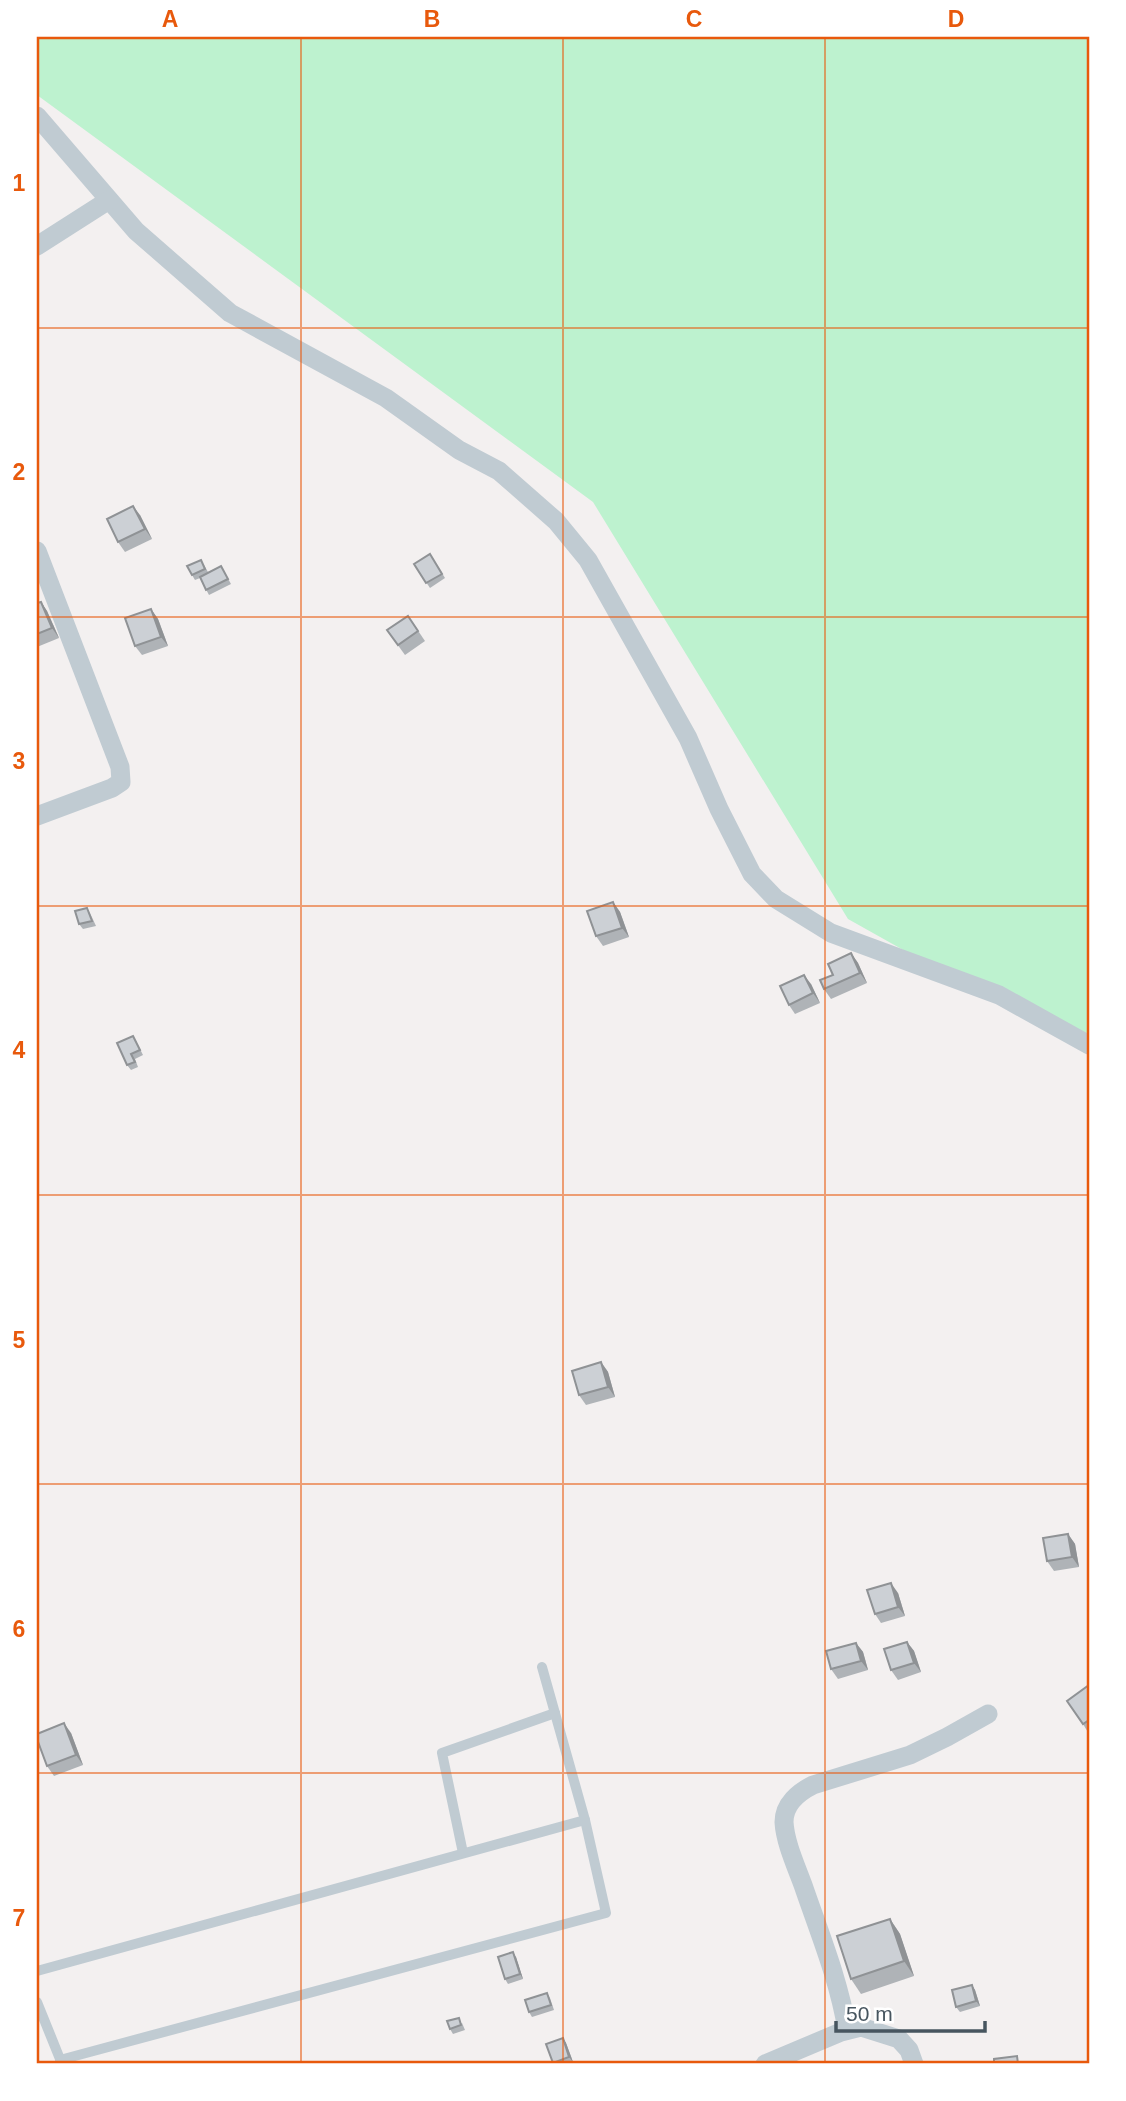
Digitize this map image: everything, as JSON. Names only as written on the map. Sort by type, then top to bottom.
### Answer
[{"type":"street","points":[[37,116],[136,231],[230,313],[386,398],[459,450],[499,471],[556,521],[588,560],[688,738],[751,874],[776,899],[831,933],[999,995],[1089,1045]]},
{"type":"street","points":[[37,246],[109,200]]},
{"type":"street","points":[[37,551],[120,767],[121,782],[112,788],[37,816]]},
{"type":"street","points":[[847,2030],[836,1983],[791,1852],[784,1821],[790,1804],[799,1792],[909,1755],[988,1714]]},
{"type":"street","points":[[765,2064],[847,2030],[861,2027],[900,2039],[909,2050],[914,2064]]},
{"type":"lane","points":[[37,2002],[61,2062],[606,1913],[585,1820],[542,1667]]},
{"type":"lane","points":[[463,1853],[442,1753],[555,1713]]},
{"type":"lane","points":[[37,1971],[585,1820]]},
{"type":"green space","points":[[37,37],[1089,37],[1089,1054],[848,919],[593,502],[37,95]]},
{"type":"building","points":[[133,506],[145,529],[118,542],[107,519]]},
{"type":"building","points":[[430,554],[442,574],[426,583],[414,564]]},
{"type":"building","points":[[201,560],[205,569],[192,575],[187,566]]},
{"type":"building","points":[[221,566],[228,579],[206,590],[200,577]]},
{"type":"building","points":[[41,602],[52,628],[37,634],[37,603]]},
{"type":"building","points":[[151,609],[161,637],[135,646],[125,618]]},
{"type":"building","points":[[408,616],[418,631],[398,645],[387,630]]},
{"type":"building","points":[[613,902],[622,928],[596,936],[587,911]]},
{"type":"building","points":[[87,908],[92,921],[79,924],[75,911]]},
{"type":"building","points":[[851,953],[860,973],[824,989],[820,980],[833,975],[828,964]]},
{"type":"building","points":[[804,975],[813,993],[789,1005],[780,986]]},
{"type":"building","points":[[133,1036],[140,1050],[131,1054],[135,1062],[127,1065],[117,1043]]},
{"type":"building","points":[[601,1362],[608,1387],[579,1395],[572,1371]]},
{"type":"building","points":[[1068,1534],[1072,1557],[1047,1561],[1043,1538]]},
{"type":"building","points":[[891,1583],[898,1607],[875,1614],[867,1590]]},
{"type":"building","points":[[907,1642],[914,1663],[891,1670],[884,1649]]},
{"type":"building","points":[[856,1643],[861,1661],[831,1669],[826,1651]]},
{"type":"building","points":[[1089,1685],[1089,1720],[1083,1724],[1067,1701]]},
{"type":"building","points":[[64,1723],[76,1755],[47,1766],[37,1734]]},
{"type":"building","points":[[890,1919],[904,1961],[851,1979],[837,1936]]},
{"type":"building","points":[[513,1952],[520,1974],[505,1979],[498,1957]]},
{"type":"building","points":[[972,1985],[976,2001],[956,2007],[952,1990]]},
{"type":"building","points":[[547,1993],[551,2005],[529,2012],[525,2000]]},
{"type":"building","points":[[459,2018],[461,2025],[450,2029],[447,2021]]},
{"type":"building","points":[[563,2038],[569,2057],[553,2063],[546,2044]]},
{"type":"building","points":[[1017,2056],[1018,2064],[994,2064],[994,2059]]}]
